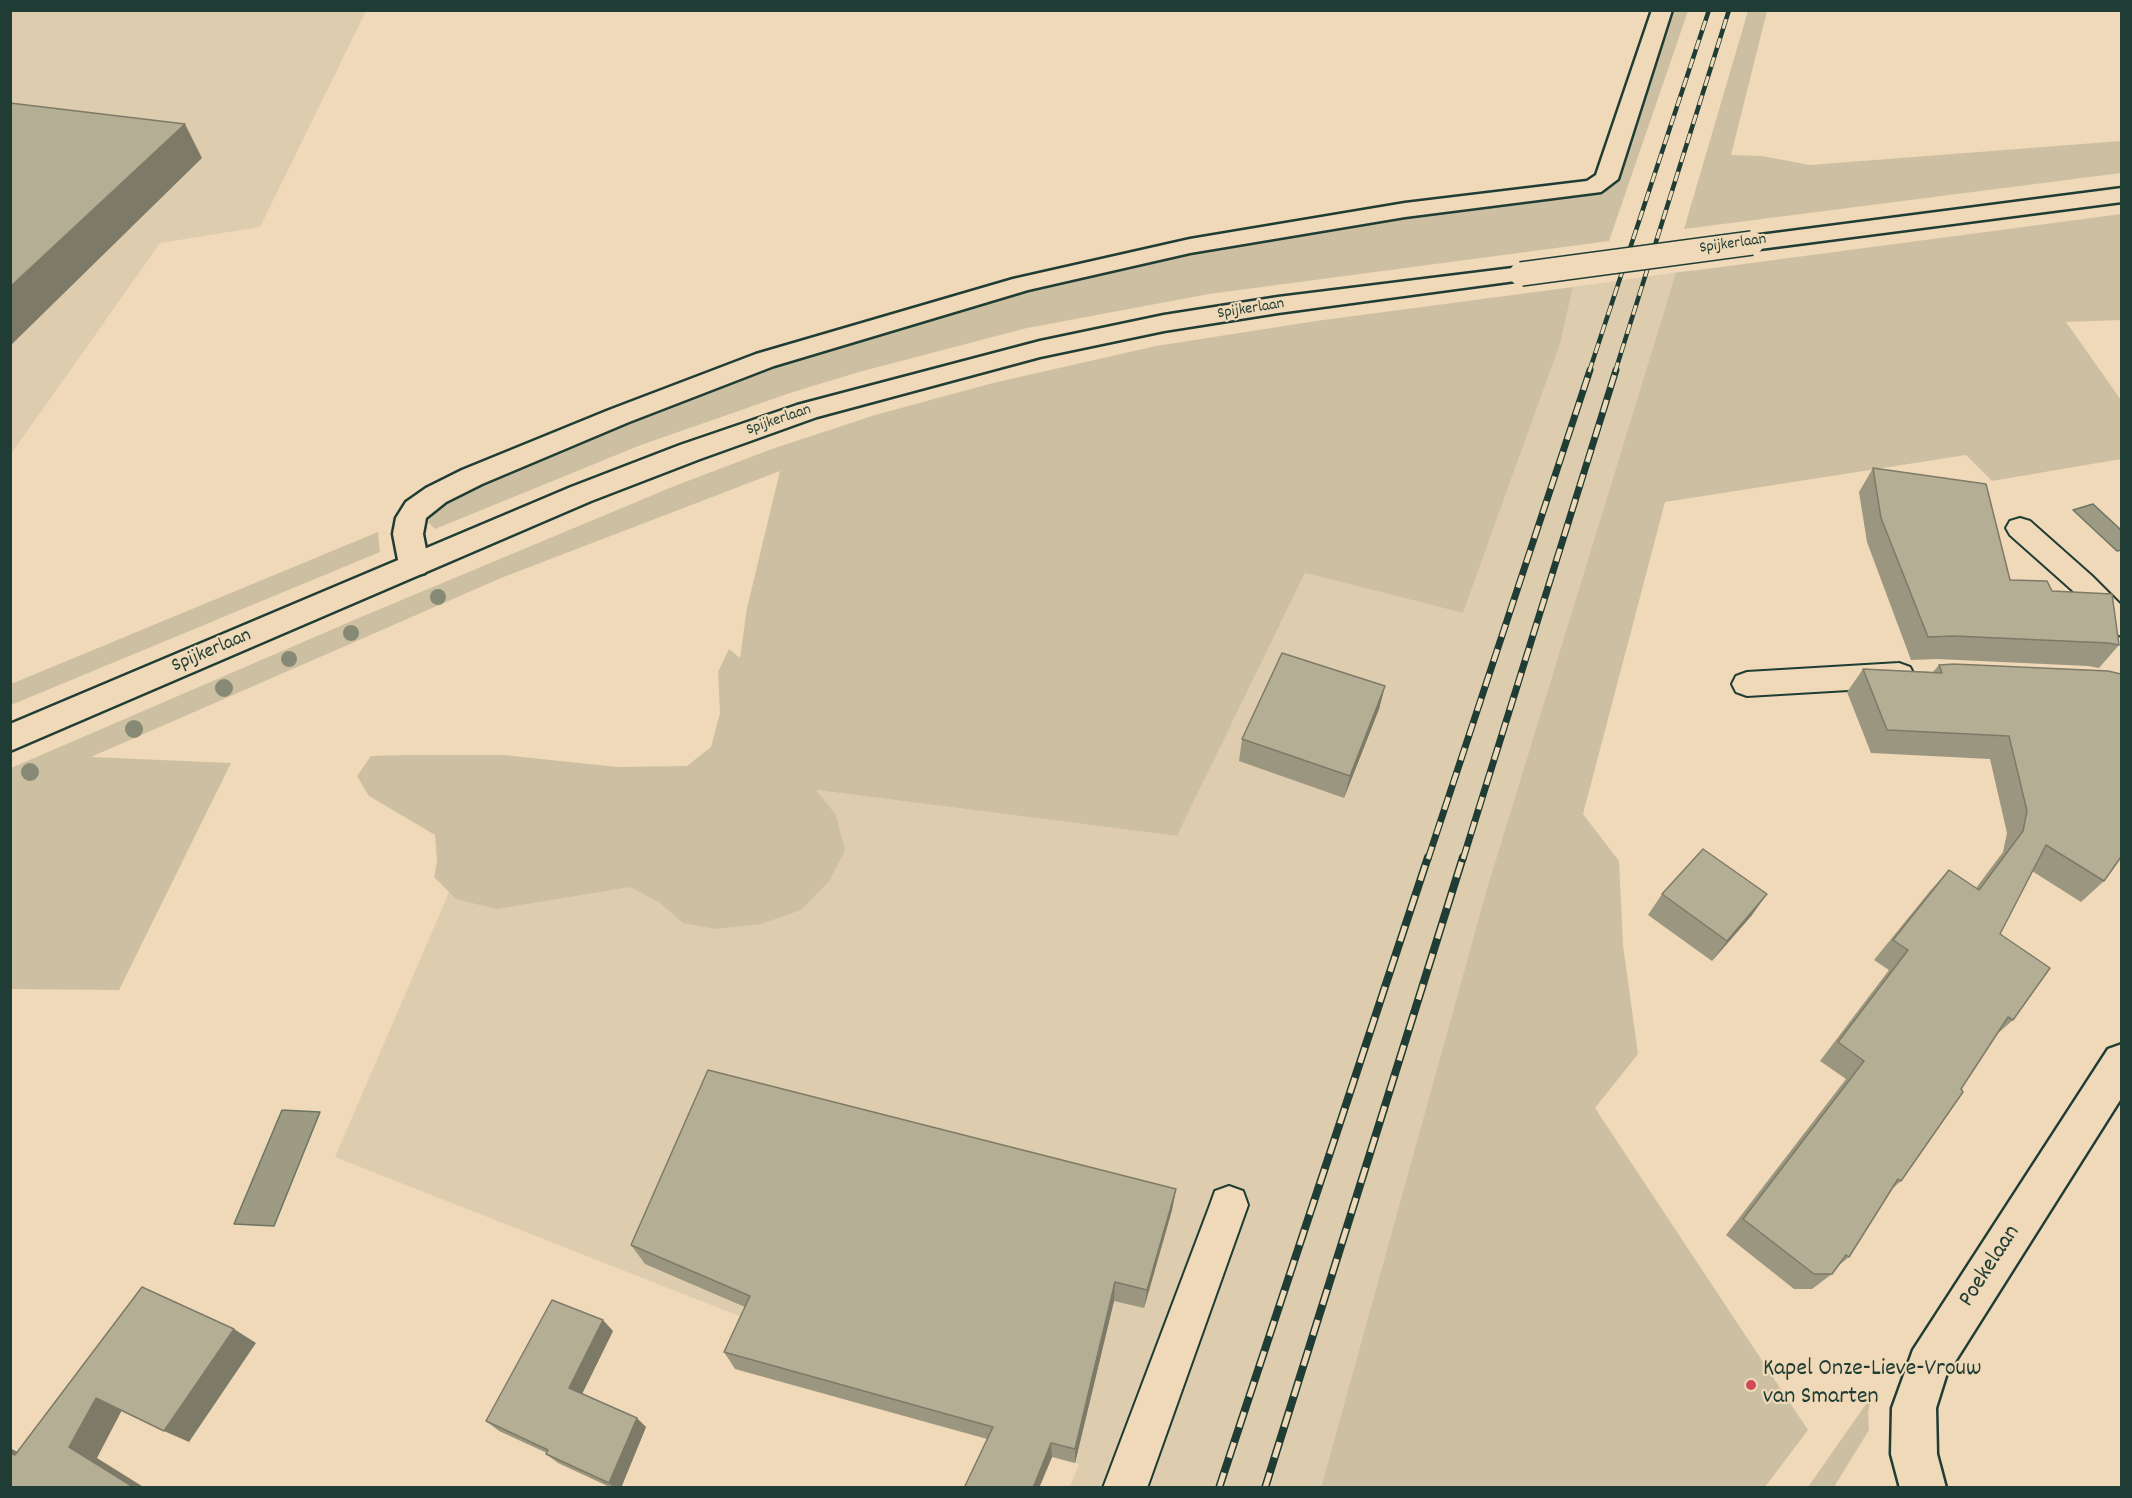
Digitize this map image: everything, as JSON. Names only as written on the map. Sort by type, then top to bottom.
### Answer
[{"type":"street","points":[[414,565],[408,534],[411,518],[416,509],[436,495],[472,477],[619,416],[765,360],[1022,284],[1190,246],[1405,210],[1593,187],[1606,179],[1662,10]]},
{"type":"street","name":"Spijkerlaan","points":[[10,738],[581,494],[690,452],[807,411],[919,380],[1040,349],[1164,323],[1278,305],[2121,195]]},
{"type":"street","name":"Poekelaan","points":[[1923,1488],[1914,1454],[1914,1408],[1928,1365],[2121,1062]]},
{"type":"lane","points":[[2020,528],[2082,583],[2121,625]]},
{"type":"lane","points":[[1747,684],[1925,674]]},
{"type":"lane","points":[[1125,1488],[1229,1205]]},
{"type":"shaded area","points":[[11,11],[366,11],[260,227],[160,243],[11,454]]},
{"type":"shaded area","points":[[1674,11],[1688,11],[1609,241],[1209,294],[1027,328],[859,372],[793,392],[641,445],[435,529],[428,522],[431,511],[473,485],[738,377],[1012,293],[1199,250],[1390,218],[1604,194]]},
{"type":"shaded area","points":[[1748,11],[1767,11],[1731,155],[1762,156],[1810,165],[2121,141],[2121,173],[1684,229]]},
{"type":"shaded area","points":[[2121,214],[2121,320],[2066,322],[2121,400],[2121,459],[1992,481],[1966,455],[1665,502],[1583,814],[1619,861],[1623,945],[1638,1054],[1595,1108],[1808,1430],[1765,1487],[1321,1488],[1487,889],[1676,273]]},
{"type":"shaded area","points":[[1693,270],[1349,1487],[1070,1487],[1079,1464],[995,1442],[813,1345],[335,1157],[501,772],[736,780],[1177,836],[1305,573],[1463,613],[1560,344],[1573,287]]},
{"type":"shaded area","points":[[1573,287],[1560,344],[1463,613],[1305,573],[1177,836],[816,790],[836,815],[845,851],[829,881],[801,910],[761,924],[715,929],[683,923],[659,902],[630,887],[496,909],[456,899],[434,877],[437,861],[435,835],[369,796],[357,776],[371,756],[503,755],[618,767],[687,766],[711,747],[720,713],[718,672],[729,649],[740,658],[747,608],[780,471],[501,578],[91,757],[231,763],[119,990],[11,989],[11,768],[361,617],[677,485],[772,449],[875,415],[993,383],[1156,346],[1316,321]]},
{"type":"shaded area","points":[[2093,504],[2121,530],[2121,550],[2117,551],[2073,510]]},
{"type":"shaded area","points":[[378,532],[380,552],[11,705],[11,684]]},
{"type":"shaded area","points":[[282,1110],[320,1112],[274,1226],[234,1224]]},
{"type":"shaded area","points":[[1873,1394],[1868,1412],[1869,1430],[1834,1487],[1808,1487]]},
{"type":"building","points":[[10,103],[185,124],[10,287]]},
{"type":"building","points":[[1873,468],[1986,484],[2010,580],[2047,581],[2052,591],[2112,594],[2119,645],[1954,636],[1928,637],[1881,518]]},
{"type":"building","points":[[1282,653],[1385,686],[1350,776],[1242,739]]},
{"type":"building","points":[[1939,665],[2108,671],[2121,674],[2121,857],[2104,881],[2046,845],[2000,934],[2050,968],[2013,1020],[2008,1017],[1961,1089],[1963,1092],[1901,1181],[1898,1179],[1849,1257],[1846,1255],[1832,1274],[1814,1274],[1743,1219],[1864,1061],[1838,1042],[1908,950],[1893,940],[1949,870],[1979,890],[2023,831],[2027,811],[2009,736],[1887,730],[1863,669],[1942,673]]},
{"type":"building","points":[[1703,849],[1767,894],[1727,941],[1662,894]]},
{"type":"building","points":[[708,1070],[1176,1189],[1147,1290],[1115,1282],[1075,1449],[1051,1443],[1033,1488],[964,1488],[993,1427],[724,1352],[750,1296],[631,1245]]},
{"type":"building","points":[[142,1287],[234,1329],[164,1431],[96,1398],[69,1447],[135,1488],[10,1488],[10,1453],[15,1455]]},
{"type":"building","points":[[552,1300],[603,1320],[569,1388],[637,1418],[609,1483],[546,1454],[548,1450],[486,1421]]},
{"type":"railway","points":[[1589,372],[1709,10]]},
{"type":"railway","points":[[1615,372],[1729,10]]},
{"type":"railway","points":[[1428,859],[1590,370]]},
{"type":"railway","points":[[1463,859],[1616,370]]},
{"type":"railway","points":[[1219,1488],[1428,857]]},
{"type":"railway","points":[[1265,1488],[1463,857]]},
{"type":"place","name":"Kapel Onze-Lieve-Vrouw van Smarten","points":[[1751,1385]]}]
